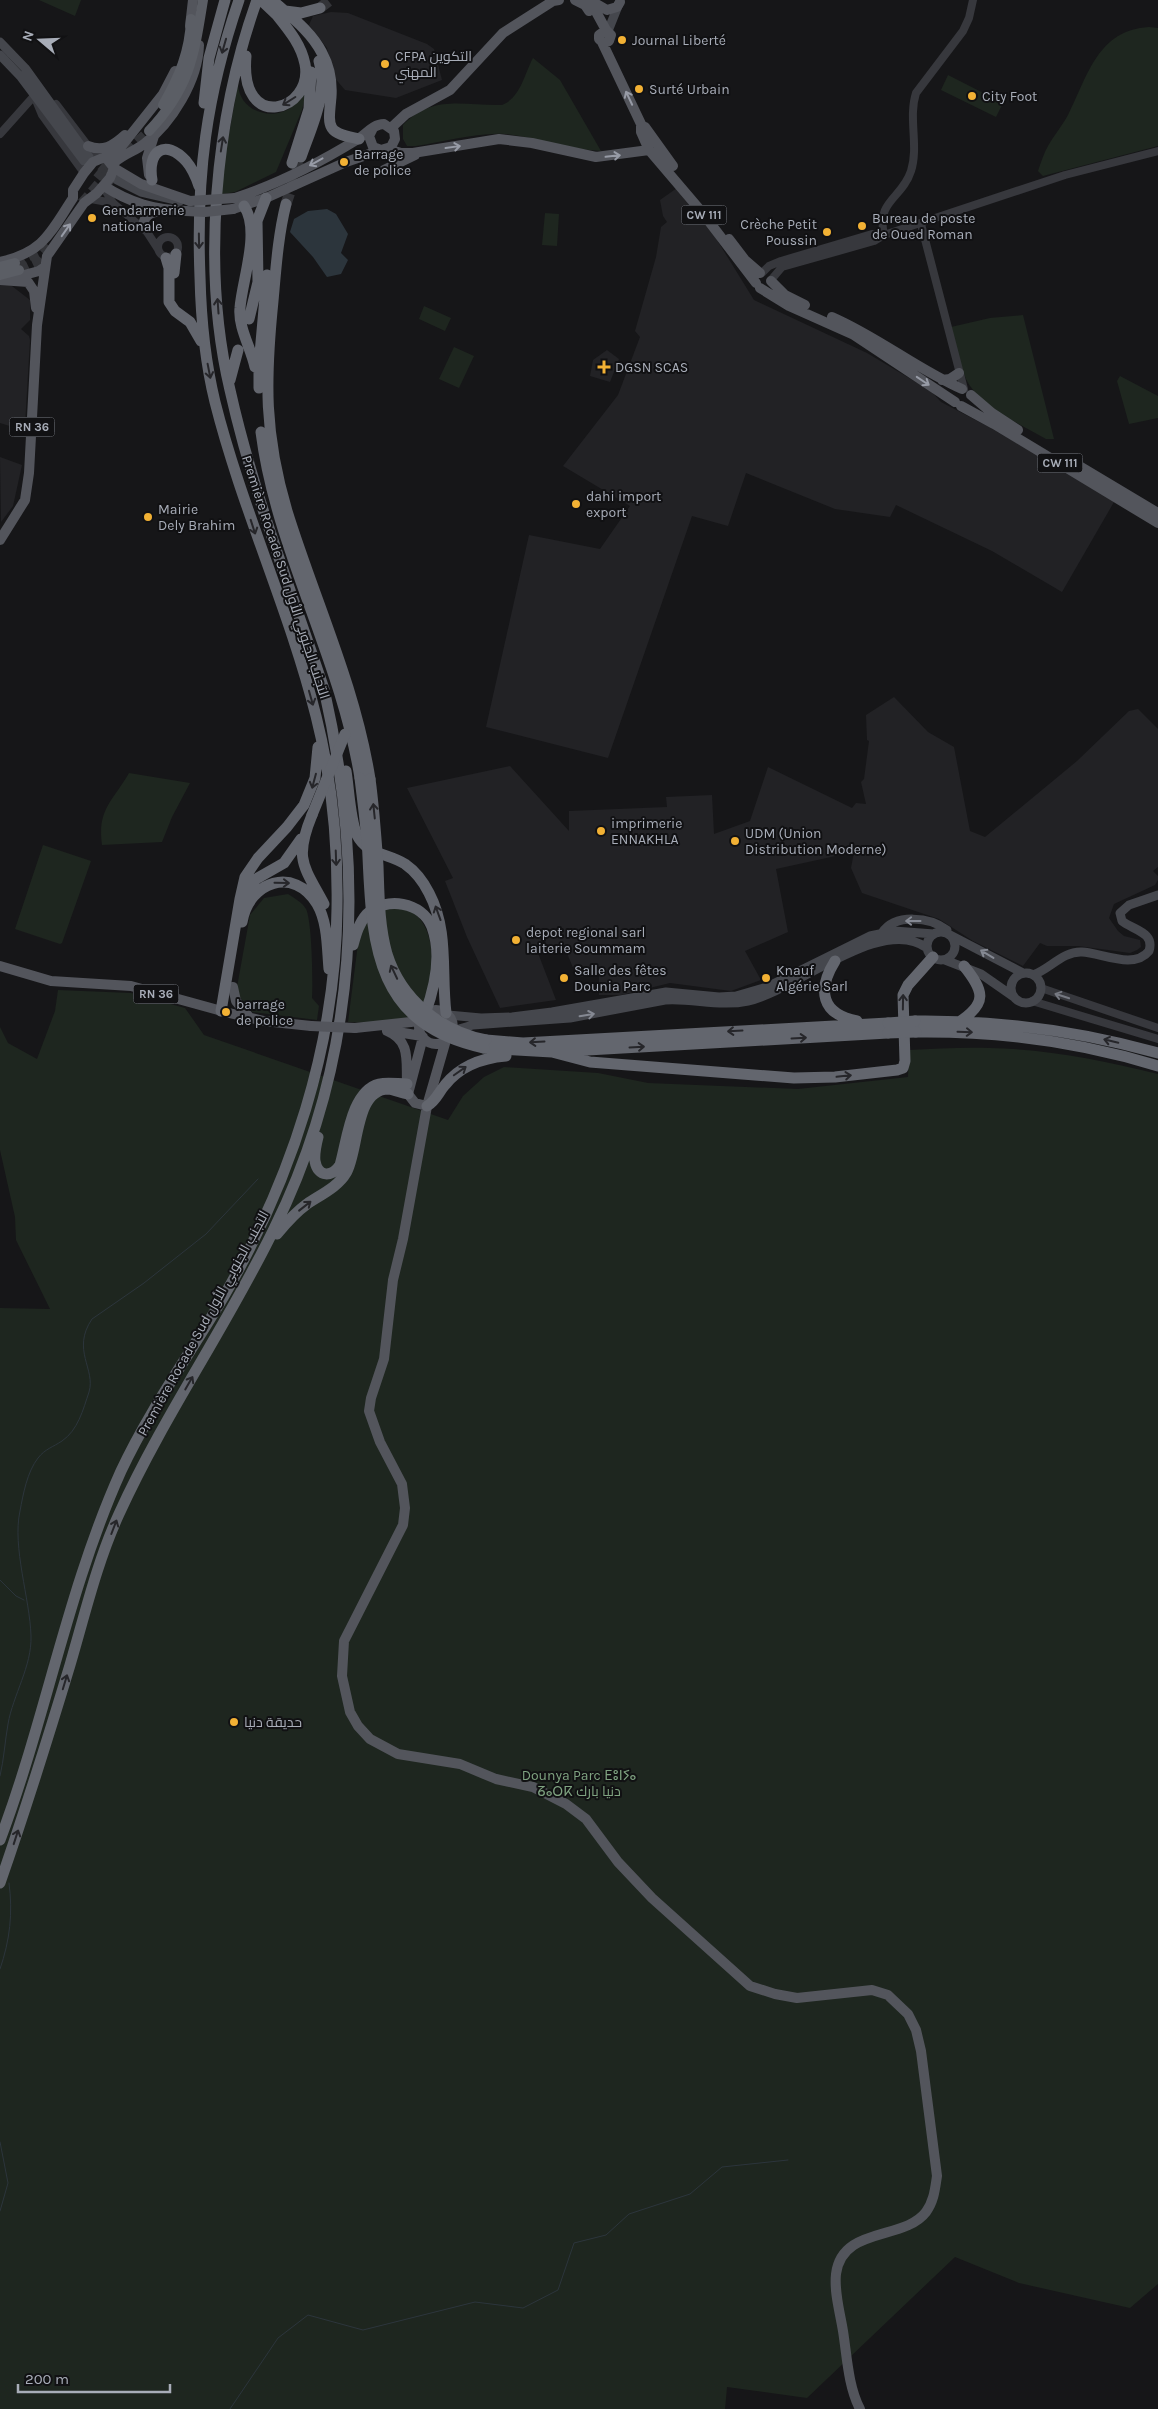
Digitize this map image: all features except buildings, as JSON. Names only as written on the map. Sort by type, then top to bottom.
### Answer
[{"type":"highway","points":[[147,129],[183,66],[196,25],[198,0]]},
{"type":"highway","points":[[147,129],[169,108],[183,84],[203,0]]},
{"type":"highway","points":[[203,154],[201,137],[209,58],[225,0]]},
{"type":"highway","points":[[203,154],[211,97],[222,53],[239,0]]},
{"type":"highway","points":[[278,8],[299,47],[306,74],[302,87],[294,98],[286,104],[268,107],[253,98],[245,80],[246,56],[252,14],[259,0],[278,8],[301,13],[320,8]]},
{"type":"highway","points":[[278,8],[303,28],[317,44],[327,64],[331,84],[328,117],[330,124],[338,134],[359,138]]},
{"type":"highway","points":[[278,8],[302,40],[310,62],[311,89],[309,109],[296,161],[314,121],[321,90],[320,65],[313,43],[303,28]]},
{"type":"highway","name":"Première Rocade Sud التجنب الجنوبي الأول","points":[[0,1883],[40,1762],[92,1585],[118,1517],[152,1447],[253,1271],[294,1186],[314,1132],[328,1086],[337,1046],[346,989],[350,920],[349,853],[336,750],[324,689],[256,492],[229,389],[220,326],[218,296],[218,174],[229,101],[252,14]]},
{"type":"highway","points":[[152,180],[151,164],[153,156],[160,150],[168,150],[186,161],[200,188]]},
{"type":"highway","name":"Première Rocade Sud التجنب الجنوبي الأول","points":[[0,1840],[20,1787],[69,1610],[95,1533],[132,1450],[172,1378],[227,1291],[278,1188],[295,1145],[317,1076],[331,996],[338,907],[336,844],[328,773],[316,715],[288,622],[257,539],[224,436],[205,349],[198,242],[203,154]]},
{"type":"highway","points":[[249,319],[258,282],[257,221],[266,198]]},
{"type":"highway","points":[[365,778],[344,703],[273,493],[263,443],[259,364],[269,253],[282,204],[269,334],[266,396],[270,434],[287,510],[353,700],[365,778],[370,904],[374,940],[383,971],[402,1001],[428,1025],[454,1040],[524,1052]]},
{"type":"highway","points":[[238,207],[250,219],[250,237],[240,312],[259,388]]},
{"type":"highway","points":[[171,256],[174,301],[183,308],[201,306]]},
{"type":"highway","points":[[171,256],[169,302],[175,311],[192,325],[205,349]]},
{"type":"highway","points":[[0,267],[17,263]]},
{"type":"highway","points":[[0,275],[17,263]]},
{"type":"highway","points":[[229,389],[238,350]]},
{"type":"highway","points":[[238,910],[250,886],[263,874],[284,863],[293,853],[304,834],[345,734],[344,703]]},
{"type":"highway","points":[[229,990],[238,910],[246,877],[251,867],[299,813],[312,787],[318,758],[316,715]]},
{"type":"highway","points":[[336,750],[346,769],[358,836],[372,851],[397,860],[413,870],[429,892],[436,906],[443,933],[447,1014]]},
{"type":"highway","points":[[304,834],[302,847],[303,865],[327,911],[327,947],[331,996]]},
{"type":"highway","points":[[220,1011],[229,990],[245,911],[250,900],[266,886],[286,883],[306,891],[320,911],[327,947]]},
{"type":"highway","points":[[346,989],[352,949],[362,920],[369,913],[387,904],[410,906],[426,917],[436,940],[435,978],[423,1017]]},
{"type":"highway","points":[[552,1052],[590,1062],[794,1078],[835,1077],[897,1070],[903,1068],[905,1061],[903,995],[908,985],[935,955]]},
{"type":"highway","points":[[835,962],[824,984],[828,1005],[842,1017],[888,1028]]},
{"type":"highway","points":[[959,1022],[973,1012],[980,998],[977,983],[964,966]]},
{"type":"highway","points":[[427,1106],[433,1103],[449,1080],[465,1068],[484,1059],[524,1052],[552,1052],[916,1027],[959,1022],[1054,1030],[1107,1040],[1158,1053]]},
{"type":"highway","points":[[485,1044],[868,1024]]},
{"type":"highway","points":[[916,1027],[1053,1041],[1099,1050],[1158,1066]]},
{"type":"highway","points":[[328,1086],[315,1152],[318,1168],[322,1174],[328,1175],[334,1173],[340,1165],[358,1102],[366,1091],[378,1084],[409,1093]]},
{"type":"highway","points":[[253,1271],[284,1224],[338,1182],[346,1173],[363,1110],[369,1099],[378,1092],[389,1089],[409,1093]]},
{"type":"main road","points":[[193,0],[196,25]]},
{"type":"main road","points":[[388,126],[396,115],[441,92],[498,30],[542,0]]},
{"type":"main road","points":[[145,230],[144,220],[146,216],[165,210],[235,198],[279,182],[359,138],[373,128],[388,126],[450,90],[511,26],[552,1],[559,0]]},
{"type":"main road","points":[[575,0],[585,5],[605,35]]},
{"type":"main road","points":[[587,0],[594,8],[605,35]]},
{"type":"main road","points":[[587,0],[607,10],[617,7],[620,1]]},
{"type":"main road","points":[[605,35],[620,1]]},
{"type":"main road","name":"CW 111","points":[[605,35],[616,71],[641,124],[641,132],[649,150],[695,204],[758,286],[775,299],[854,335],[958,404],[1158,523]]},
{"type":"main road","points":[[0,42],[25,68],[87,155]]},
{"type":"main road","points":[[0,55],[87,155]]},
{"type":"main road","points":[[400,119],[398,129],[400,141],[410,153]]},
{"type":"main road","points":[[641,124],[745,260],[761,273],[768,274],[771,280],[794,301],[858,328],[942,380],[966,391],[992,414],[1158,514]]},
{"type":"main road","points":[[109,185],[148,194],[205,212],[238,207],[266,198],[346,162],[384,150],[395,140],[388,126]]},
{"type":"main road","points":[[373,128],[369,136],[370,144],[384,150],[401,153],[425,152],[499,139],[532,143],[596,157],[649,150]]},
{"type":"main road","points":[[87,155],[106,149],[147,129]]},
{"type":"main road","points":[[0,262],[17,263],[47,239],[84,172],[122,156],[145,143],[147,129]]},
{"type":"main road","points":[[0,280],[45,267],[47,256],[88,201],[109,185],[108,162],[117,152],[147,129]]},
{"type":"main road","points":[[147,129],[147,168],[152,180],[188,206]]},
{"type":"main road","points":[[384,170],[425,152]]},
{"type":"main road","points":[[108,162],[133,180],[168,193]]},
{"type":"main road","points":[[109,185],[131,201],[165,210]]},
{"type":"main road","points":[[73,194],[77,202],[88,201]]},
{"type":"main road","points":[[17,263],[38,241],[73,194]]},
{"type":"main road","points":[[31,251],[40,250],[47,256]]},
{"type":"main road","points":[[31,251],[26,261],[27,266],[34,271]]},
{"type":"main road","name":"RN 36","points":[[0,540],[25,500],[29,473],[37,326],[45,267]]},
{"type":"main road","name":"RN 36","points":[[34,271],[39,289],[40,308]]},
{"type":"main road","points":[[761,273],[756,276],[758,286],[768,286],[771,280]]},
{"type":"main road","points":[[0,280],[22,280],[30,284],[35,296],[37,326]]},
{"type":"main road","points":[[942,380],[950,379],[959,373]]},
{"type":"main road","points":[[966,391],[969,403],[958,404],[956,392],[966,391]]},
{"type":"main road","points":[[422,1036],[437,1043],[449,1035],[480,1024],[570,1018],[665,1000],[680,999],[718,1004],[741,1002],[771,994],[869,945],[888,939],[910,940],[935,955],[989,978],[1022,1002],[1032,1001],[1039,995],[1038,982],[1048,968],[1073,952],[1132,960],[1142,958],[1149,951],[1149,939],[1144,933],[1122,921],[1120,913],[1129,905],[1158,895]]},
{"type":"main road","points":[[882,933],[891,924],[908,920],[932,923],[1038,982]]},
{"type":"main road","points":[[409,1093],[422,1036],[423,1017],[436,1010],[447,1014],[481,1018],[512,1017],[666,992],[719,997],[744,994],[767,988],[864,939],[882,933],[900,931],[934,934],[948,933],[954,941],[954,951],[935,955]]},
{"type":"main road","points":[[934,934],[928,942],[935,955]]},
{"type":"main road","name":"RN 36","points":[[0,966],[59,982],[131,986],[250,1018],[311,1026],[368,1028],[422,1036]]},
{"type":"main road","points":[[1014,997],[1012,984],[1017,976],[1023,974]]},
{"type":"main road","points":[[229,990],[250,1018]]},
{"type":"main road","points":[[447,1014],[451,1020],[449,1035],[427,1106],[403,1239],[393,1280],[384,1358],[371,1398],[369,1411],[380,1442],[402,1484],[405,1508],[403,1525],[344,1641],[342,1676],[350,1712],[358,1726],[370,1739],[383,1748],[398,1754],[455,1762],[496,1779],[532,1787],[579,1813],[618,1862],[652,1898],[750,1986],[775,1994],[797,1998],[872,1990],[888,1995],[908,2014],[916,2030],[921,2051],[937,2176],[932,2202],[924,2214],[909,2223],[860,2242],[846,2251],[836,2273],[836,2292],[854,2391],[860,2409]]},
{"type":"main road","name":"RN 36","points":[[368,1028],[423,1017]]},
{"type":"main road","points":[[387,1031],[396,1036],[406,1049],[409,1093],[422,1132]]},
{"type":"main road","points":[[409,1093],[427,1106]]},
{"type":"street","points":[[884,235],[881,223],[883,211],[906,183],[912,165],[916,94],[963,31],[970,18],[973,0]]},
{"type":"street","points":[[0,134],[34,96],[42,115],[84,172]]},
{"type":"street","points":[[761,273],[770,266],[782,264],[872,234],[884,235],[1065,175],[1158,151]]},
{"type":"street","points":[[87,155],[108,162]]},
{"type":"street","points":[[109,185],[113,203]]},
{"type":"street","points":[[88,201],[113,203],[145,230],[160,254],[171,256],[178,247],[177,242],[171,238],[164,238],[145,230]]},
{"type":"street","points":[[921,224],[959,373],[966,391]]},
{"type":"street","points":[[158,249],[158,244],[164,238]]},
{"type":"street","points":[[771,280],[782,264]]},
{"type":"street","points":[[1038,982],[1158,1028]]},
{"type":"street","points":[[1032,1001],[1158,1039]]},
{"type":"shaded area","name":"CFPA التكوين المهني","points":[[331,12],[348,13],[427,44],[434,49],[442,80],[396,98],[345,90],[333,76],[327,48],[309,25],[313,16]]},
{"type":"shaded area","points":[[677,188],[709,227],[754,300],[867,353],[931,391],[941,402],[989,427],[1109,496],[1114,502],[1062,592],[992,551],[896,505],[890,517],[835,509],[746,473],[728,526],[692,516],[608,758],[486,727],[529,535],[600,549],[630,506],[563,466],[618,395],[640,337],[635,331],[656,257],[661,227],[667,222],[663,216],[660,200]]},
{"type":"shaded area","points":[[327,209],[336,214],[348,234],[341,253],[348,260],[341,274],[327,277],[313,257],[290,232],[294,219],[308,211]]},
{"type":"shaded area","points":[[8,283],[30,300],[30,320],[21,329],[29,336],[30,340],[25,425],[19,429],[0,423],[0,285]]},
{"type":"shaded area","name":"DGSN SCAS","points":[[607,350],[619,359],[610,382],[590,376],[593,360]]},
{"type":"shaded area","points":[[0,457],[22,465],[13,506],[1,522]]},
{"type":"shaded area","points":[[894,697],[928,732],[954,747],[970,831],[985,837],[1077,761],[1129,711],[1138,709],[1158,729],[1158,867],[1153,871],[1158,876],[1158,880],[1155,885],[1114,904],[1109,918],[1124,936],[1140,940],[1141,947],[1130,953],[1078,946],[1047,946],[1040,943],[1023,966],[973,941],[939,919],[862,893],[851,868],[854,852],[776,869],[788,932],[745,951],[761,980],[731,991],[670,983],[621,995],[599,995],[599,975],[577,977],[563,944],[538,953],[556,1000],[500,1008],[467,937],[445,881],[453,878],[407,788],[510,766],[569,831],[569,811],[667,807],[666,797],[712,795],[714,834],[750,821],[768,767],[852,808],[856,803],[866,804],[861,782],[864,779],[869,741],[867,740],[866,715]]},
{"type":"green space","points":[[39,0],[81,0],[75,16]]},
{"type":"green space","points":[[1149,27],[1158,28],[1158,146],[1043,176],[1038,171],[1045,152],[1067,117],[1097,57],[1118,36],[1132,30]]},
{"type":"green space","points":[[533,58],[560,80],[601,151],[505,134],[472,136],[407,146],[403,139],[403,125],[414,115],[437,105],[502,105],[514,97],[518,91]]},
{"type":"green space","name":"City Foot","points":[[948,75],[1003,103],[996,117],[941,90]]},
{"type":"green space","points":[[309,82],[302,110],[276,172],[235,192],[222,194],[223,167],[238,84],[244,102],[259,112],[268,114],[286,110],[294,105]]},
{"type":"green space","points":[[545,213],[559,214],[557,246],[542,245]]},
{"type":"green space","points":[[424,306],[451,318],[445,331],[419,319]]},
{"type":"green space","points":[[1023,315],[1054,439],[1046,439],[1002,414],[981,398],[966,379],[959,360],[951,327],[990,318]]},
{"type":"green space","points":[[454,347],[474,356],[459,388],[439,379]]},
{"type":"green space","points":[[1120,376],[1158,396],[1158,418],[1129,424],[1117,381]]},
{"type":"green space","points":[[129,773],[190,783],[172,817],[162,842],[102,845],[101,833],[104,814]]},
{"type":"green space","points":[[43,845],[91,861],[62,943],[60,944],[15,929]]},
{"type":"green space","points":[[288,894],[302,904],[308,916],[312,952],[312,998],[319,1006],[317,1020],[252,1012],[238,995],[237,987],[250,915],[264,898]]},
{"type":"green space","points":[[384,908],[405,908],[418,917],[426,928],[432,959],[428,992],[423,1006],[416,1017],[373,1023],[348,1022],[360,928]]},
{"type":"green space","name":"Dounya Parc ⴹⵓⵏⵢⴰ ⵒⴰⵔⴽ دنيا بارك","points":[[58,990],[131,993],[185,1008],[204,1035],[448,1120],[463,1096],[484,1077],[504,1067],[598,1073],[648,1083],[798,1089],[908,1077],[909,1050],[979,1048],[1053,1053],[1116,1064],[1158,1074],[1158,2284],[1130,2308],[1019,2283],[955,2257],[807,2398],[727,2387],[725,2409],[0,2409],[0,1308],[50,1309],[16,1240],[15,1217],[0,1150],[0,1027],[8,1043],[37,1059],[55,1011]]},
{"type":"waterway","points":[[0,1776],[10,1713],[31,1647],[30,1621],[18,1541],[21,1505],[26,1484],[34,1464],[43,1452],[68,1436],[82,1413],[90,1384],[84,1350],[86,1330],[92,1319],[144,1283],[206,1234],[258,1179]]},
{"type":"waterway","points":[[0,1580],[16,1596],[24,1600]]},
{"type":"waterway","points":[[0,1969],[10,1926],[9,1883]]},
{"type":"waterway","points":[[0,2142],[8,2183],[0,2211]]},
{"type":"waterway","points":[[230,2409],[278,2338],[308,2315],[363,2330],[475,2302],[523,2308],[558,2290],[574,2243],[606,2235],[629,2214],[690,2194],[722,2167],[788,2160]]},
{"type":"tunnel","points":[[320,8],[330,0]]},
{"type":"tunnel","points":[[126,152],[149,131]]},
{"type":"tunnel","points":[[90,157],[116,179]]},
{"type":"tunnel","points":[[286,204],[301,159]]},
{"type":"tunnel","points":[[86,163],[112,185]]},
{"type":"tunnel","points":[[82,203],[115,165]]},
{"type":"tunnel","points":[[19,270],[36,262],[50,247]]},
{"type":"tunnel","points":[[15,263],[37,252]]},
{"type":"place","name":"Journal Liberté","points":[[622,40]]},
{"type":"place","name":"CFPA التكوين المهني","points":[[385,64]]},
{"type":"place","name":"Surté Urbain","points":[[639,89]]},
{"type":"place","name":"City Foot","points":[[972,96]]},
{"type":"place","name":"Barrage de police","points":[[344,162]]},
{"type":"place","name":"Gendarmerie nationale","points":[[92,218]]},
{"type":"place","name":"Bureau de poste de Oued Roman","points":[[862,226]]},
{"type":"place","name":"Crèche Petit Poussin","points":[[827,232]]},
{"type":"place","name":"DGSN SCAS","points":[[604,367]]},
{"type":"place","name":"dahi import export","points":[[576,504]]},
{"type":"place","name":"Mairie Dely Brahim","points":[[148,517]]},
{"type":"place","name":"imprimerie ENNAKHLA","points":[[601,831]]},
{"type":"place","name":"UDM (Union Distribution Moderne)","points":[[735,841]]},
{"type":"place","name":"depot regional sarl laiterie Soummam","points":[[516,940]]},
{"type":"place","name":"Salle des fêtes Dounia Parc","points":[[564,978]]},
{"type":"place","name":"Knauf Algérie Sarl","points":[[766,978]]},
{"type":"place","name":"barrage de police","points":[[226,1012]]},
{"type":"place","name":"حديقة دنيا","points":[[234,1722]]}]
